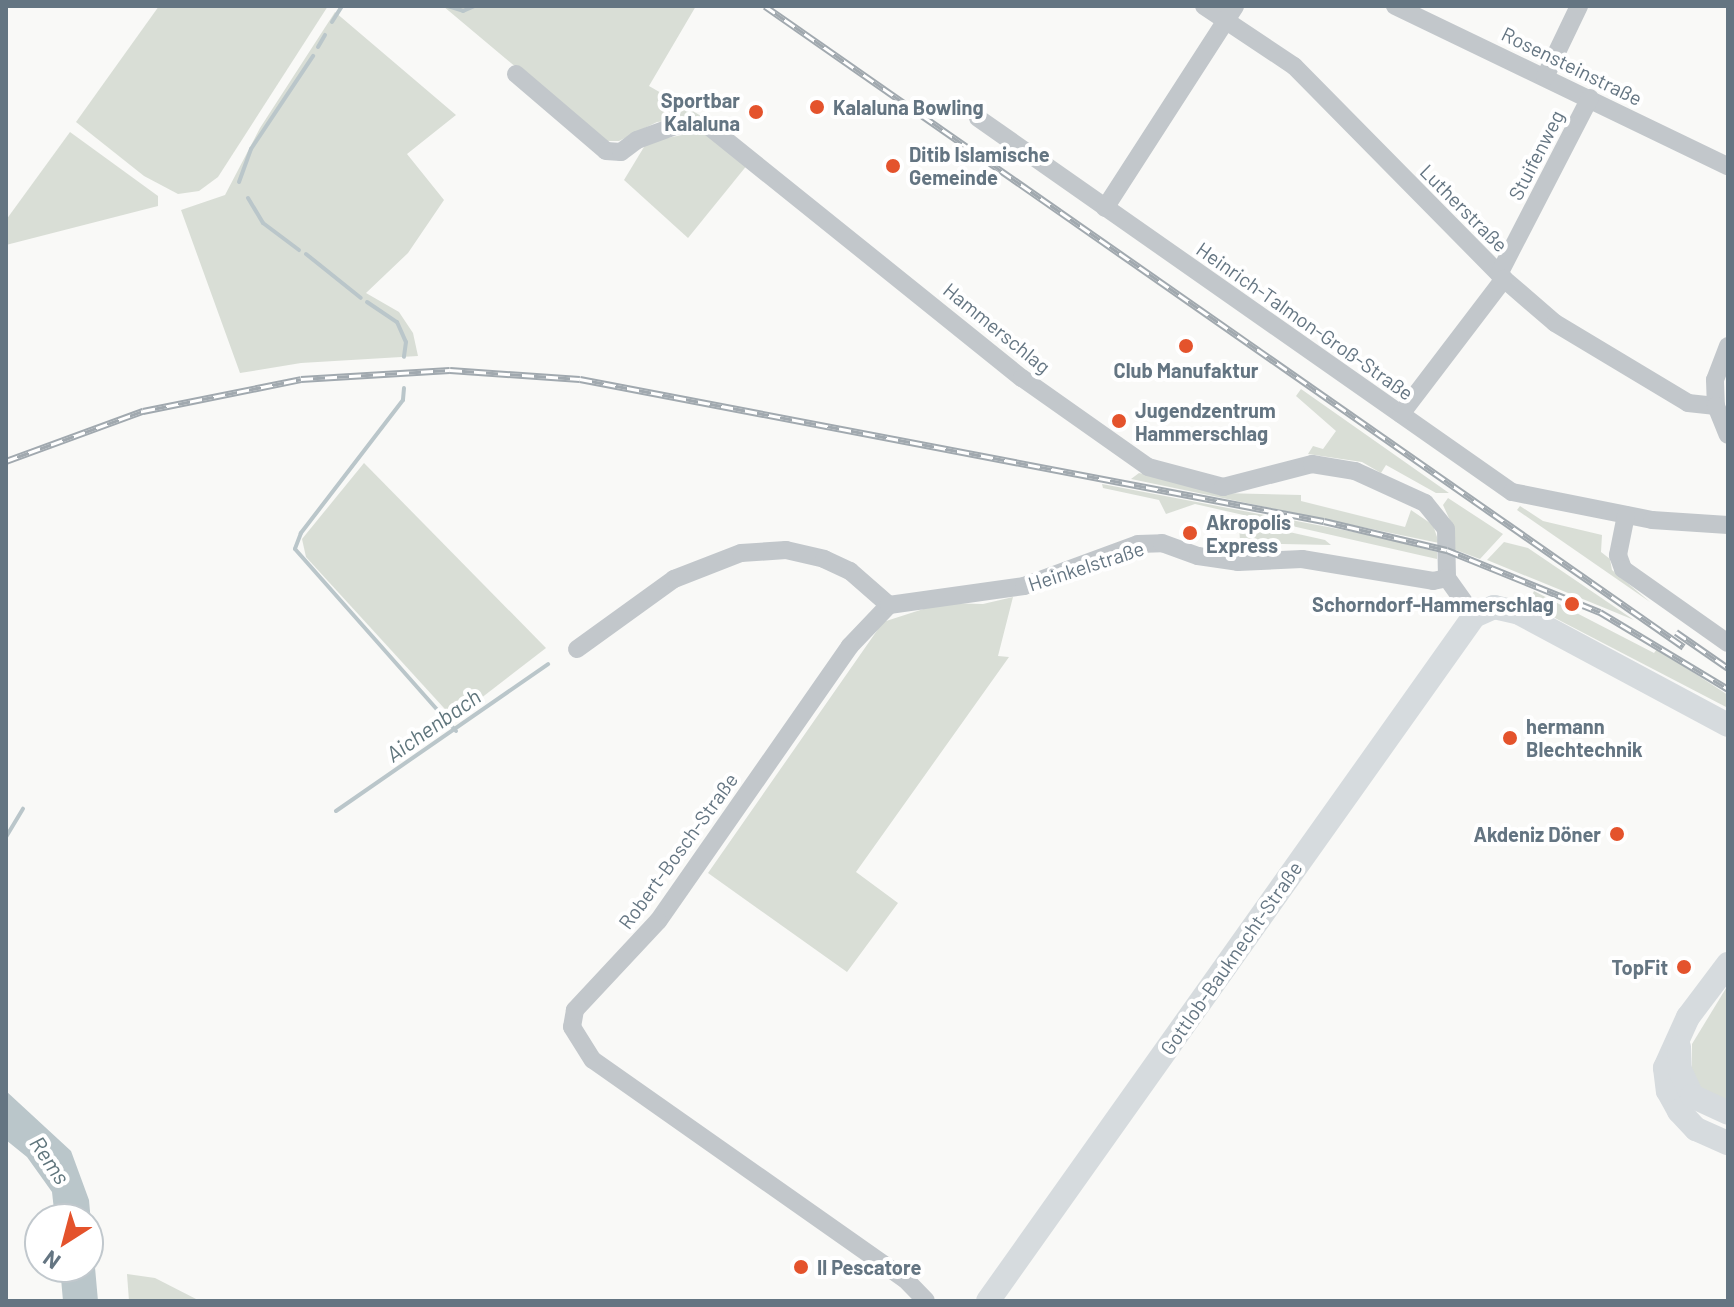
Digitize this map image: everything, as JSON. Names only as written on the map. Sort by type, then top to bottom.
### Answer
[{"type":"street","name":"Lutherstraße","points":[[1204,6],[1231,13],[1294,66],[1501,277],[1555,323],[1688,403],[1716,406]]},
{"type":"street","name":"Rosensteinstraße","points":[[1395,6],[1728,166]]},
{"type":"street","name":"Stuifenweg","points":[[1545,77],[1579,6]]},
{"type":"street","points":[[1105,208],[1231,13]]},
{"type":"street","name":"Hammerschlag","points":[[516,74],[606,151],[621,152],[637,140],[675,126],[707,125],[1022,378],[1148,467],[1223,487],[1312,464],[1355,471],[1425,503],[1440,515],[1446,529],[1447,578]]},
{"type":"street","name":"Stuifenweg","points":[[1401,414],[1501,277],[1590,98]]},
{"type":"street","name":"Heinrich-Talmon-Groß-Straße","points":[[978,118],[1512,492],[1626,515],[1728,525]]},
{"type":"street","points":[[1728,346],[1715,380],[1716,406],[1728,435]]},
{"type":"street","points":[[1626,515],[1618,555],[1623,569],[1728,643]]},
{"type":"street","name":"Heinkelstraße","points":[[889,605],[1024,586],[1138,544],[1162,543],[1198,556],[1238,562],[1302,559],[1433,581],[1447,578]]},
{"type":"street","points":[[577,649],[674,579],[741,553],[786,550],[824,559],[850,571],[889,605]]},
{"type":"street","points":[[1447,578],[1474,616],[1494,607],[1519,613],[1728,725]]},
{"type":"street","name":"Robert-Bosch-Straße","points":[[889,605],[850,646],[658,921],[575,1010],[572,1027],[593,1060],[905,1279],[926,1301]]},
{"type":"street","name":"Gottlob-Bauknecht-Straße","points":[[988,1301],[1474,616]]},
{"type":"street","points":[[1728,964],[1679,1037],[1665,1068],[1668,1091],[1696,1129],[1728,1143]]},
{"type":"street","points":[[1679,1037],[1680,1070],[1692,1096],[1726,1115]]},
{"type":"shaded area","points":[[159,6],[328,6],[218,177],[199,191],[178,194],[144,176],[76,122]]},
{"type":"shaded area","points":[[443,6],[696,6],[649,86],[703,117],[657,122],[619,141],[604,141]]},
{"type":"shaded area","points":[[335,12],[456,115],[407,154],[444,200],[408,253],[366,293],[399,312],[413,333],[418,356],[301,363],[240,373],[181,210],[225,195],[260,128]]},
{"type":"shaded area","points":[[702,131],[748,164],[688,238],[624,180],[647,142]]},
{"type":"shaded area","points":[[70,132],[158,196],[158,206],[6,245],[6,220]]},
{"type":"shaded area","points":[[1301,389],[1449,493],[1436,493],[1386,465],[1381,473],[1362,462],[1308,454],[1313,446],[1323,449],[1336,431],[1296,396]]},
{"type":"shaded area","points":[[364,463],[546,648],[454,719],[306,557],[302,539]]},
{"type":"shaded area","points":[[1139,473],[1221,493],[1301,495],[1301,501],[1405,527],[1411,510],[1433,525],[1439,543],[1131,479]]},
{"type":"shaded area","points":[[1102,484],[1375,536],[1437,552],[1437,559],[1195,504],[1166,514],[1159,500],[1103,488]]},
{"type":"shaded area","points":[[1448,498],[1503,534],[1480,559],[1453,549],[1453,527],[1443,505]]},
{"type":"shaded area","points":[[1520,506],[1543,521],[1602,535],[1601,552],[1610,559],[1612,570],[1650,602],[1517,510]]},
{"type":"shaded area","points":[[1239,521],[1325,540],[1331,545],[1240,543]]},
{"type":"shaded area","points":[[1504,542],[1528,548],[1634,620],[1487,560]]},
{"type":"shaded area","points":[[1534,591],[1654,653],[1657,649],[1728,695],[1728,708],[1528,604]]},
{"type":"shaded area","points":[[1013,597],[998,656],[1009,657],[856,872],[898,903],[847,972],[708,873],[883,622],[942,603],[983,604]]},
{"type":"shaded area","points":[[1728,985],[1728,1103],[1702,1092],[1692,1077],[1692,1044]]},
{"type":"shaded area","points":[[127,1274],[155,1278],[200,1301],[129,1301]]},
{"type":"water","name":"Rems","points":[[6,1091],[71,1151],[89,1203],[53,1203],[52,1192],[27,1157],[6,1140]]},
{"type":"water","points":[[61,1283],[96,1283],[98,1301],[63,1301]]},
{"type":"waterway","points":[[332,22],[342,6]]},
{"type":"waterway","points":[[448,6],[463,11],[474,6]]},
{"type":"waterway","points":[[318,47],[325,35]]},
{"type":"waterway","points":[[239,182],[251,149],[313,56]]},
{"type":"waterway","points":[[248,198],[263,223],[299,250]]},
{"type":"waterway","points":[[306,254],[361,298]]},
{"type":"waterway","points":[[367,302],[397,322],[406,342],[404,357]]},
{"type":"waterway","points":[[404,388],[403,400],[301,533],[295,549],[456,731]]},
{"type":"waterway","name":"Aichenbach","points":[[336,811],[548,664]]},
{"type":"waterway","name":"Aichenbach","points":[[6,837],[23,809]]},
{"type":"railway","points":[[765,6],[1684,647]]},
{"type":"railway","points":[[6,461],[143,411],[301,379],[450,370],[580,379],[1324,521],[1447,550],[1600,612],[1728,689]]},
{"type":"railway","points":[[1676,632],[1728,668]]},
{"type":"place","name":"Kalaluna Bowling","points":[[817,107]]},
{"type":"place","name":"Sportbar Kalaluna","points":[[756,112]]},
{"type":"place","name":"Ditib Islamische Gemeinde","points":[[893,166]]},
{"type":"place","name":"Club Manufaktur","points":[[1186,346]]},
{"type":"place","name":"Jugendzentrum Hammerschlag","points":[[1119,421]]},
{"type":"place","name":"Akropolis Express","points":[[1190,533]]},
{"type":"place","name":"Schorndorf-Hammerschlag","points":[[1572,604]]},
{"type":"place","name":"hermann Blechtechnik","points":[[1510,738]]},
{"type":"place","name":"Akdeniz Döner","points":[[1617,834]]},
{"type":"place","name":"TopFit","points":[[1684,967]]},
{"type":"place","name":"Il Pescatore","points":[[801,1267]]}]
